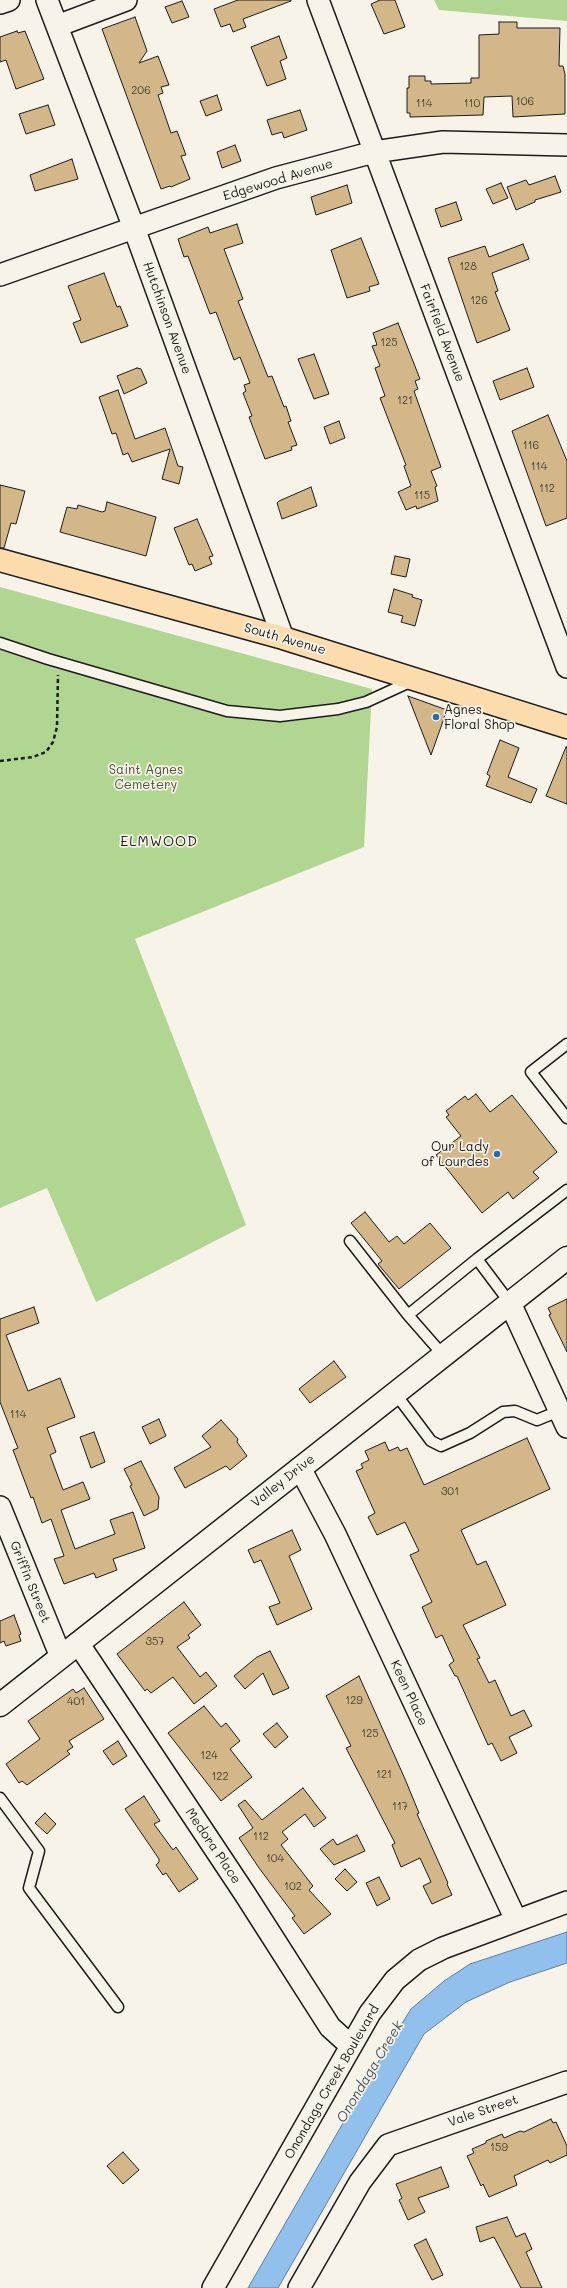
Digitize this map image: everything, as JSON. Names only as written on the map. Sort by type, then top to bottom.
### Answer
[{"type":"main road","name":"South Avenue","points":[[0,560],[283,638],[567,727]]},
{"type":"main road","name":"Valley Drive","points":[[0,1705],[567,1258]]},
{"type":"street","points":[[0,3],[9,0]]},
{"type":"street","name":"Hutchinson Avenue","points":[[47,0],[134,228],[283,638]]},
{"type":"street","points":[[57,26],[126,0]]},
{"type":"street","name":"Fairfield Avenue","points":[[318,0],[567,667]]},
{"type":"street","name":"Edgewood Avenue","points":[[0,276],[276,178],[374,152],[443,142],[567,144]]},
{"type":"street","points":[[510,1303],[563,1419]]},
{"type":"street","name":"Keen Place","points":[[300,1468],[335,1534],[516,1920]]},
{"type":"street","name":"Griffin Street","points":[[0,1507],[61,1657]]},
{"type":"street","name":"Medora Place","points":[[78,1643],[245,1894],[330,2027],[352,2046]]},
{"type":"street","name":"Onondaga Creek Boulevard","points":[[213,2288],[370,2013],[395,1980],[419,1960],[443,1948],[567,1902]]},
{"type":"street","name":"Vale Street","points":[[299,2288],[360,2182],[388,2145],[398,2139],[567,2082]]},
{"type":"lane","points":[[0,643],[59,662],[227,711],[280,716],[338,709],[366,702],[415,679]]},
{"type":"lane","points":[[567,1044],[531,1072],[567,1118]]},
{"type":"lane","points":[[408,1316],[477,1259],[567,1190]]},
{"type":"lane","points":[[350,1241],[408,1316],[443,1355]]},
{"type":"lane","points":[[477,1259],[510,1303]]},
{"type":"lane","points":[[395,1393],[431,1441],[441,1446],[470,1433],[504,1412],[515,1411],[537,1420],[563,1419]]},
{"type":"lane","points":[[0,1798],[39,1851],[29,1888],[118,2007]]},
{"type":"path","points":[[0,762],[33,757],[46,752],[53,742],[57,727],[59,662]]},
{"type":"green space","points":[[434,0],[567,0],[567,21],[439,10]]},
{"type":"green space","name":"Saint Agnes Cemetery","points":[[0,587],[372,689],[364,847],[135,939],[246,1225],[96,1302],[47,1188],[0,1208]]},
{"type":"water","points":[[567,1932],[567,1963],[510,1982],[466,2002],[424,2034],[278,2288],[248,2288],[381,2057],[411,2009],[444,1981],[470,1964]]},
{"type":"building","points":[[238,0],[291,1],[243,19],[246,27],[233,32],[230,24],[221,27],[214,9]]},
{"type":"building","points":[[380,0],[395,0],[405,27],[384,34],[371,4]]},
{"type":"building","points":[[182,1],[189,17],[172,23],[165,7]]},
{"type":"building","points":[[135,17],[147,51],[139,63],[158,56],[169,85],[161,87],[163,93],[158,95],[171,133],[177,131],[186,155],[181,156],[190,179],[171,187],[161,189],[102,29]]},
{"type":"building","points":[[499,22],[517,22],[517,28],[560,28],[559,66],[563,66],[565,74],[565,114],[513,117],[512,96],[484,97],[483,115],[410,117],[410,113],[407,113],[407,88],[409,88],[409,76],[425,76],[425,81],[431,81],[431,84],[471,83],[471,78],[479,78],[479,35],[499,34]]},
{"type":"building","points":[[17,31],[18,33],[25,31],[44,79],[16,89],[6,60],[0,62],[0,37]]},
{"type":"building","points":[[279,36],[287,58],[280,61],[286,79],[267,86],[251,47]]},
{"type":"building","points":[[217,95],[222,110],[206,116],[200,101]]},
{"type":"building","points":[[48,105],[55,125],[26,134],[19,114]]},
{"type":"building","points":[[300,110],[307,130],[284,138],[282,132],[272,135],[267,120]]},
{"type":"building","points":[[235,145],[241,161],[222,168],[217,152]]},
{"type":"building","points":[[72,159],[78,179],[35,191],[30,175]]},
{"type":"building","points":[[555,176],[561,192],[535,200],[535,202],[516,210],[507,187],[526,180],[529,185]]},
{"type":"building","points":[[501,183],[508,198],[493,204],[486,189]]},
{"type":"building","points":[[347,185],[352,203],[316,215],[311,197]]},
{"type":"building","points":[[456,202],[462,220],[441,227],[435,209]]},
{"type":"building","points":[[237,224],[243,243],[224,249],[243,299],[238,301],[268,377],[272,376],[284,407],[286,406],[291,421],[288,422],[297,445],[291,447],[292,450],[265,459],[249,417],[252,416],[243,393],[246,391],[244,385],[250,383],[240,357],[234,360],[216,312],[210,314],[188,256],[184,257],[178,239],[208,227],[210,233]]},
{"type":"building","points":[[361,238],[379,284],[369,287],[370,291],[347,298],[331,250]]},
{"type":"building","points":[[523,244],[529,259],[492,273],[498,291],[495,292],[510,330],[477,343],[448,258],[485,246],[489,257]]},
{"type":"building","points":[[104,273],[117,307],[120,306],[128,326],[81,343],[73,323],[81,320],[68,286]]},
{"type":"building","points":[[398,323],[420,379],[415,381],[418,389],[414,391],[441,467],[431,471],[437,486],[435,487],[438,501],[417,509],[416,506],[406,510],[398,492],[411,486],[404,466],[406,465],[380,398],[385,396],[375,368],[380,366],[372,346],[377,345],[373,333]]},
{"type":"building","points":[[314,354],[329,394],[314,399],[298,359]]},
{"type":"building","points":[[137,368],[141,369],[147,383],[124,394],[117,376]]},
{"type":"building","points":[[527,368],[534,387],[500,400],[493,381]]},
{"type":"building","points":[[118,390],[135,439],[165,428],[178,466],[183,467],[179,484],[162,479],[170,449],[132,462],[128,453],[123,455],[116,433],[112,434],[99,397]]},
{"type":"building","points":[[548,415],[567,461],[567,518],[546,526],[512,431]]},
{"type":"building","points":[[339,421],[345,438],[330,444],[324,427]]},
{"type":"building","points":[[0,485],[25,491],[16,524],[11,523],[4,548],[0,548]]},
{"type":"building","points":[[311,487],[317,506],[282,519],[277,503]]},
{"type":"building","points":[[107,502],[156,517],[146,556],[60,532],[67,507],[77,509],[78,505],[102,512],[105,511]]},
{"type":"building","points":[[197,519],[213,556],[209,557],[212,564],[195,571],[192,564],[189,565],[174,528]]},
{"type":"building","points":[[395,556],[410,559],[406,577],[391,574]]},
{"type":"building","points":[[394,589],[413,595],[412,597],[422,600],[415,626],[401,622],[403,616],[388,612]]},
{"type":"building","points":[[408,696],[447,710],[431,755]]},
{"type":"building","points":[[500,740],[519,748],[508,777],[537,789],[531,803],[486,786],[490,776],[487,774]]},
{"type":"building","points":[[567,747],[567,804],[546,796]]},
{"type":"building","name":"Our Lady of Lourdes","points":[[476,1094],[490,1112],[512,1095],[557,1152],[533,1172],[539,1178],[513,1199],[508,1192],[482,1213],[436,1155],[461,1136],[446,1117],[449,1115],[446,1111],[465,1096],[468,1100]]},
{"type":"building","points":[[365,1212],[389,1242],[397,1236],[404,1244],[430,1223],[451,1248],[399,1289],[378,1264],[382,1261],[351,1223]]},
{"type":"building","points":[[567,1299],[567,1352],[549,1315],[551,1314],[548,1308]]},
{"type":"building","points":[[34,1307],[39,1323],[6,1335],[28,1391],[60,1378],[75,1417],[47,1428],[56,1452],[50,1455],[63,1490],[83,1482],[90,1499],[61,1510],[75,1549],[115,1534],[110,1520],[133,1512],[145,1548],[113,1559],[117,1570],[96,1578],[94,1573],[64,1584],[54,1559],[64,1556],[51,1519],[42,1523],[33,1497],[31,1498],[13,1450],[18,1448],[0,1402],[0,1319]]},
{"type":"building","points":[[334,1361],[346,1377],[310,1403],[299,1389]]},
{"type":"building","points":[[159,1419],[166,1436],[150,1444],[142,1427]]},
{"type":"building","points":[[221,1420],[238,1439],[237,1442],[247,1456],[230,1470],[226,1466],[185,1488],[174,1468],[211,1447],[202,1436]]},
{"type":"building","points":[[94,1432],[105,1462],[91,1468],[80,1437]]},
{"type":"building","points":[[527,1438],[550,1489],[461,1530],[477,1565],[486,1561],[506,1605],[463,1625],[480,1658],[477,1659],[489,1683],[495,1680],[511,1716],[524,1710],[532,1726],[509,1737],[517,1753],[501,1761],[492,1743],[488,1745],[457,1676],[455,1676],[449,1665],[454,1661],[442,1635],[436,1638],[422,1607],[432,1602],[410,1555],[419,1551],[405,1522],[377,1535],[368,1517],[375,1513],[356,1471],[363,1468],[361,1464],[369,1460],[365,1451],[385,1442],[389,1451],[398,1447],[400,1451],[407,1448],[424,1485]]},
{"type":"building","points":[[141,1461],[159,1497],[158,1509],[144,1516],[124,1469]]},
{"type":"building","points":[[292,1530],[301,1550],[289,1556],[312,1609],[277,1625],[269,1607],[280,1603],[261,1560],[254,1563],[248,1550]]},
{"type":"building","points":[[184,1602],[201,1625],[188,1635],[190,1638],[177,1647],[200,1677],[206,1672],[217,1686],[194,1704],[173,1677],[151,1693],[147,1689],[145,1691],[117,1654]]},
{"type":"building","points":[[14,1615],[21,1634],[19,1635],[21,1641],[6,1646],[4,1641],[0,1643],[0,1621]]},
{"type":"building","points":[[270,1651],[289,1688],[273,1695],[263,1673],[245,1689],[234,1676],[257,1657]]},
{"type":"building","points":[[359,1676],[405,1779],[419,1813],[417,1814],[452,1895],[432,1904],[423,1886],[431,1882],[420,1858],[401,1867],[392,1845],[395,1843],[346,1748],[351,1746],[326,1696]]},
{"type":"building","points":[[84,1688],[104,1719],[69,1741],[73,1747],[67,1751],[70,1754],[27,1785],[22,1781],[19,1783],[6,1764],[40,1739],[28,1721],[73,1689],[76,1693]]},
{"type":"building","points":[[204,1706],[221,1727],[226,1723],[240,1741],[230,1749],[252,1777],[221,1801],[168,1733]]},
{"type":"building","points":[[277,1723],[288,1737],[275,1748],[263,1734]]},
{"type":"building","points":[[118,1741],[127,1756],[113,1765],[103,1751]]},
{"type":"building","points":[[303,1788],[326,1818],[314,1827],[305,1814],[282,1832],[288,1839],[281,1845],[313,1886],[309,1890],[331,1914],[304,1934],[292,1918],[295,1916],[259,1868],[239,1838],[253,1828],[238,1805],[245,1800],[262,1820]]},
{"type":"building","points":[[144,1796],[160,1821],[154,1824],[173,1850],[176,1847],[198,1879],[179,1892],[166,1873],[163,1875],[156,1865],[159,1862],[159,1859],[125,1809]]},
{"type":"building","points":[[45,1813],[56,1824],[47,1834],[35,1823]]},
{"type":"building","points":[[357,1835],[365,1851],[334,1865],[320,1849],[333,1839],[337,1845]]},
{"type":"building","points":[[345,1869],[357,1882],[347,1891],[335,1879]]},
{"type":"building","points":[[379,1877],[390,1899],[377,1906],[366,1883]]},
{"type":"building","points":[[551,2119],[553,2123],[556,2122],[567,2146],[567,2155],[550,2163],[548,2160],[514,2176],[517,2185],[489,2197],[483,2184],[481,2186],[467,2156],[474,2153],[472,2149],[502,2134],[504,2138],[520,2131],[524,2132]]},
{"type":"building","points":[[123,2152],[139,2170],[123,2184],[107,2166]]},
{"type":"building","points":[[441,2167],[449,2187],[418,2198],[425,2212],[408,2220],[399,2200],[402,2198],[396,2184]]},
{"type":"building","points":[[507,2217],[516,2237],[525,2233],[532,2249],[526,2252],[542,2288],[521,2288],[494,2237],[480,2242],[476,2227]]},
{"type":"building","points":[[426,2239],[443,2275],[432,2280],[414,2245]]},
{"type":"place","name":"Agnes Floral Shop","points":[[436,717]]},
{"type":"place","name":"Our Lady of Lourdes","points":[[497,1154]]},
{"type":"district","name":"ELMWOOD","points":[[159,842]]},
{"type":"water label","name":"Onondaga Creek","points":[[370,2072]]}]
